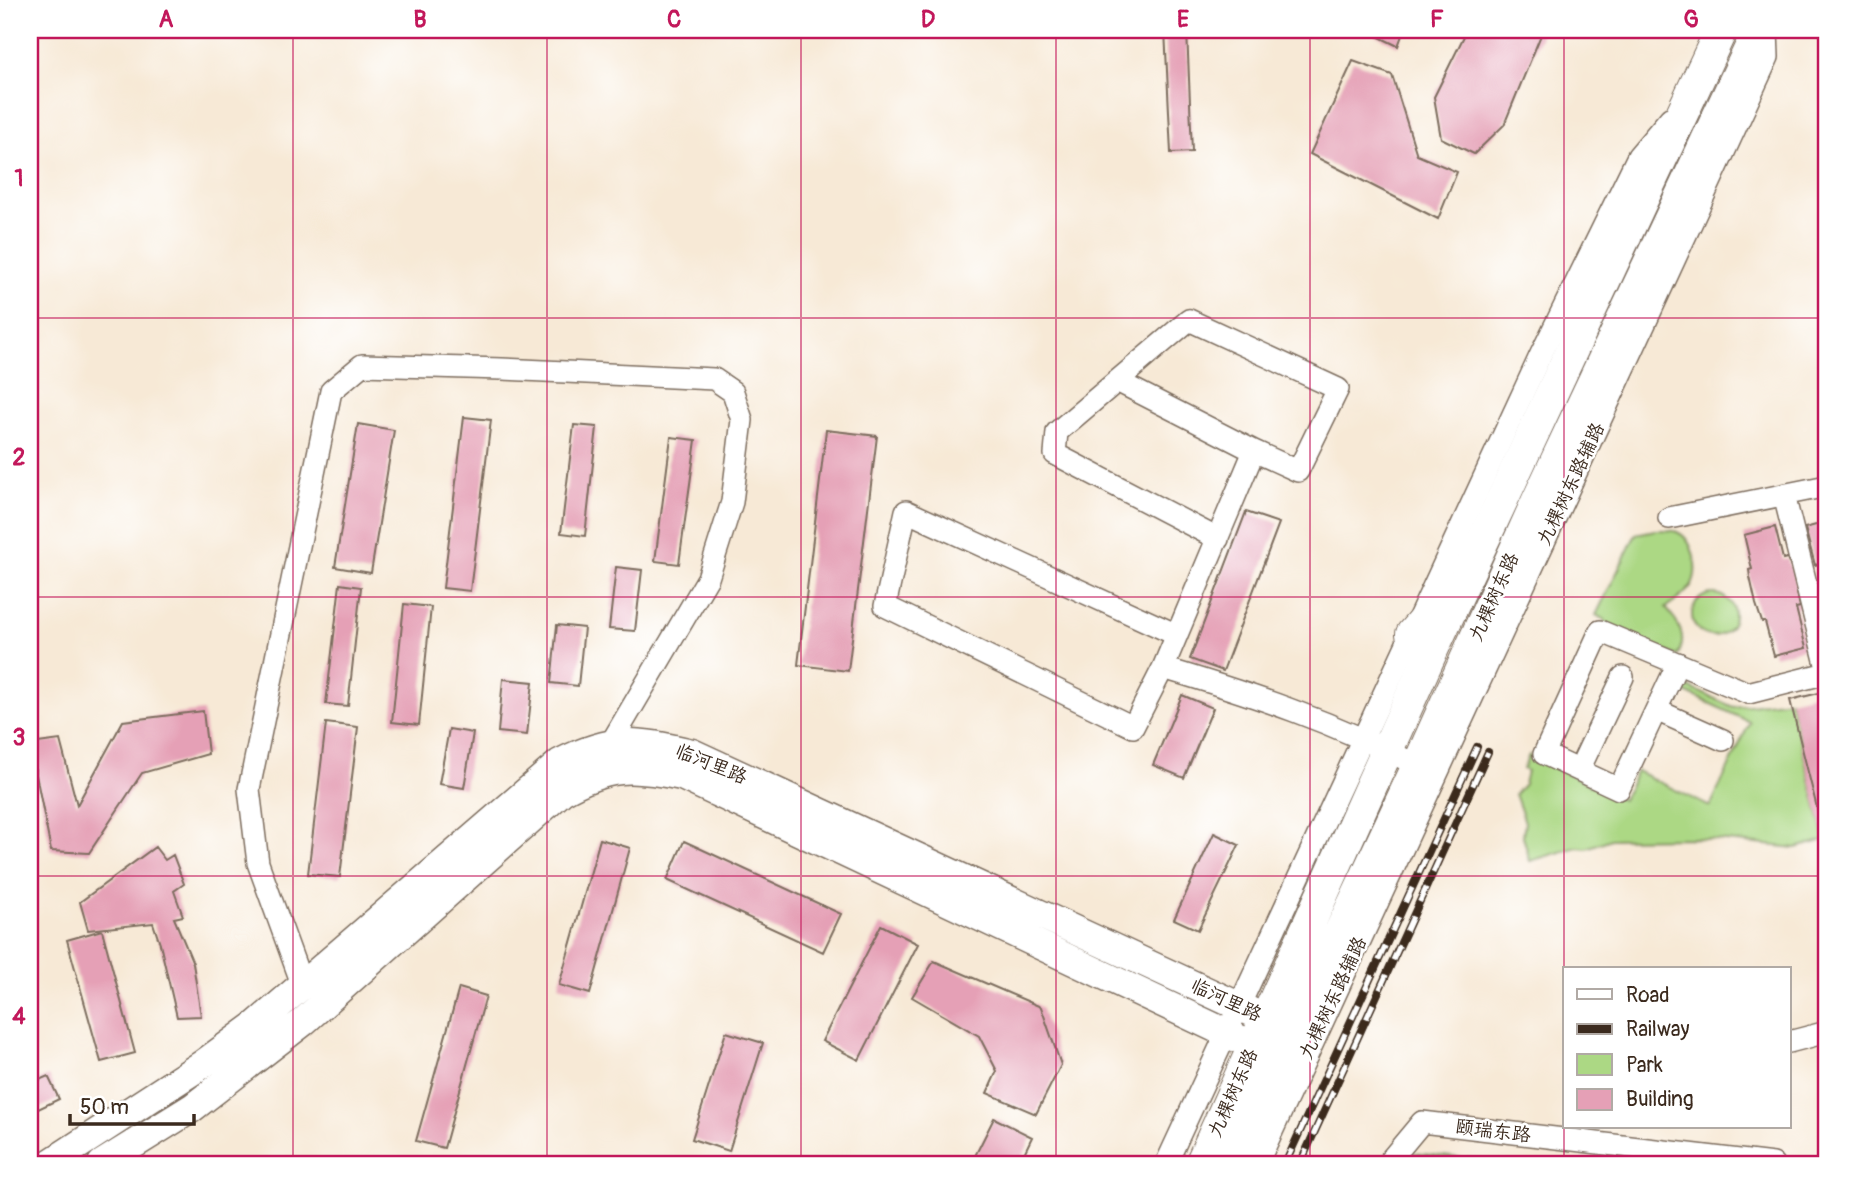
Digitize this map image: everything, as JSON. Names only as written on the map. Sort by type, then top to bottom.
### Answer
[{"type":"highway","name":"九棵树东路","points":[[1201,1164],[1260,1033],[1376,744],[1463,583],[1721,30]]},
{"type":"highway","name":"九棵树东路","points":[[1232,1164],[1260,1033],[1418,766],[1538,499],[1759,30]]},
{"type":"highway","points":[[1412,634],[1432,611],[1463,583]]},
{"type":"highway","points":[[1457,681],[1493,653]]},
{"type":"main road","name":"临河里路","points":[[49,1164],[203,1064],[256,1025],[560,763],[586,750],[611,743],[652,743],[692,753],[1260,1033]]},
{"type":"main road","name":"临河里路","points":[[102,1164],[192,1108],[303,1023],[562,791],[587,777],[611,770],[648,769],[682,776],[1260,1033]]},
{"type":"street","name":"九棵树东路辅路","points":[[1257,1164],[1768,57],[1767,30]]},
{"type":"street","points":[[1376,744],[1412,634],[1541,354],[1638,156],[1693,90]]},
{"type":"street","points":[[1117,381],[1254,452],[1298,471],[1338,389],[1189,320],[1117,381],[1057,432],[1055,454],[1219,539]]},
{"type":"street","points":[[302,984],[258,863],[249,789],[331,391],[362,365],[714,379],[733,392],[741,420],[732,502],[708,578],[611,743]]},
{"type":"street","points":[[1177,635],[906,511],[885,606],[1133,727],[1163,668],[1219,539],[1254,452]]},
{"type":"street","points":[[1669,518],[1827,486]]},
{"type":"street","points":[[1678,663],[1619,789],[1544,754],[1600,631],[1678,663],[1748,693],[1827,671],[1784,495]]},
{"type":"street","points":[[1163,668],[1244,692],[1376,744],[1418,766]]},
{"type":"street","points":[[1579,771],[1623,677]]},
{"type":"street","points":[[1656,710],[1723,740]]},
{"type":"street","points":[[1790,1042],[1827,1032]]},
{"type":"street","points":[[1166,1164],[1260,1033]]},
{"type":"street","name":"颐瑞东路","points":[[1387,1164],[1422,1122],[1773,1164]]},
{"type":"green space","points":[[1672,530],[1683,536],[1694,556],[1695,572],[1691,586],[1666,608],[1678,625],[1682,637],[1677,656],[1608,627],[1604,619],[1596,615],[1636,534]]},
{"type":"green space","points":[[1713,594],[1728,600],[1734,615],[1728,630],[1713,636],[1698,630],[1692,615],[1698,600]]},
{"type":"green space","points":[[1677,682],[1733,707],[1790,700],[1825,840],[1796,848],[1696,838],[1611,839],[1587,848],[1577,847],[1530,861],[1523,836],[1525,822],[1515,794],[1524,784],[1527,771],[1523,769],[1529,755],[1622,800],[1637,771],[1710,807],[1750,722],[1674,687]]},
{"type":"green space","points":[[1413,1153],[1519,1164],[1407,1164]]},
{"type":"building","points":[[1165,30],[1187,30],[1192,152],[1171,153]]},
{"type":"building","points":[[1365,30],[1404,30],[1398,46]]},
{"type":"building","points":[[1467,30],[1543,30],[1504,125],[1474,154],[1441,138],[1434,97]]},
{"type":"building","points":[[1353,61],[1392,75],[1417,155],[1457,172],[1438,219],[1310,154]]},
{"type":"building","points":[[464,417],[491,420],[470,591],[443,588]]},
{"type":"building","points":[[358,424],[394,430],[371,573],[335,567]]},
{"type":"building","points":[[574,425],[597,427],[585,536],[561,533]]},
{"type":"building","points":[[826,430],[877,436],[848,671],[798,665]]},
{"type":"building","points":[[671,437],[696,440],[679,564],[655,561]]},
{"type":"building","points":[[1246,512],[1279,523],[1223,671],[1190,659]]},
{"type":"building","points":[[1827,522],[1827,562],[1815,565],[1805,528]]},
{"type":"building","points":[[1775,527],[1783,559],[1787,558],[1793,573],[1800,607],[1796,608],[1806,648],[1774,656],[1765,622],[1762,622],[1756,604],[1744,535]]},
{"type":"building","points":[[616,567],[642,570],[635,631],[609,629]]},
{"type":"building","points":[[340,584],[361,587],[348,706],[326,704]]},
{"type":"building","points":[[404,604],[431,607],[419,725],[392,722]]},
{"type":"building","points":[[557,625],[584,628],[578,686],[551,683]]},
{"type":"building","points":[[503,679],[533,682],[527,735],[498,732]]},
{"type":"building","points":[[1819,693],[1827,725],[1825,840],[1790,700]]},
{"type":"building","points":[[1182,695],[1213,708],[1184,778],[1153,765]]},
{"type":"building","points":[[203,711],[208,754],[142,773],[89,853],[51,851],[30,744],[60,740],[77,805],[123,721]]},
{"type":"building","points":[[326,723],[358,727],[340,877],[308,874]]},
{"type":"building","points":[[449,729],[473,733],[464,788],[439,784]]},
{"type":"building","points":[[1214,833],[1239,845],[1198,930],[1174,919]]},
{"type":"building","points":[[600,839],[630,848],[590,994],[559,985]]},
{"type":"building","points":[[684,841],[841,914],[823,952],[667,880]]},
{"type":"building","points":[[155,847],[165,860],[173,855],[184,884],[174,891],[183,916],[174,918],[193,963],[201,1016],[177,1017],[153,923],[88,930],[80,902]]},
{"type":"building","points":[[881,925],[918,944],[859,1060],[822,1041]]},
{"type":"building","points":[[102,930],[135,1053],[101,1062],[67,940]]},
{"type":"building","points":[[934,961],[1041,1007],[1061,1065],[1036,1114],[987,1093],[997,1071],[979,1036],[912,997]]},
{"type":"building","points":[[459,988],[486,996],[444,1148],[416,1141]]},
{"type":"building","points":[[726,1032],[763,1043],[729,1151],[692,1139]]},
{"type":"building","points":[[48,1076],[59,1099],[30,1113],[30,1084]]},
{"type":"building","points":[[994,1118],[1032,1137],[1019,1164],[971,1164]]},
{"type":"railway","points":[[1285,1164],[1477,747]]},
{"type":"railway","points":[[1300,1164],[1488,752]]}]
